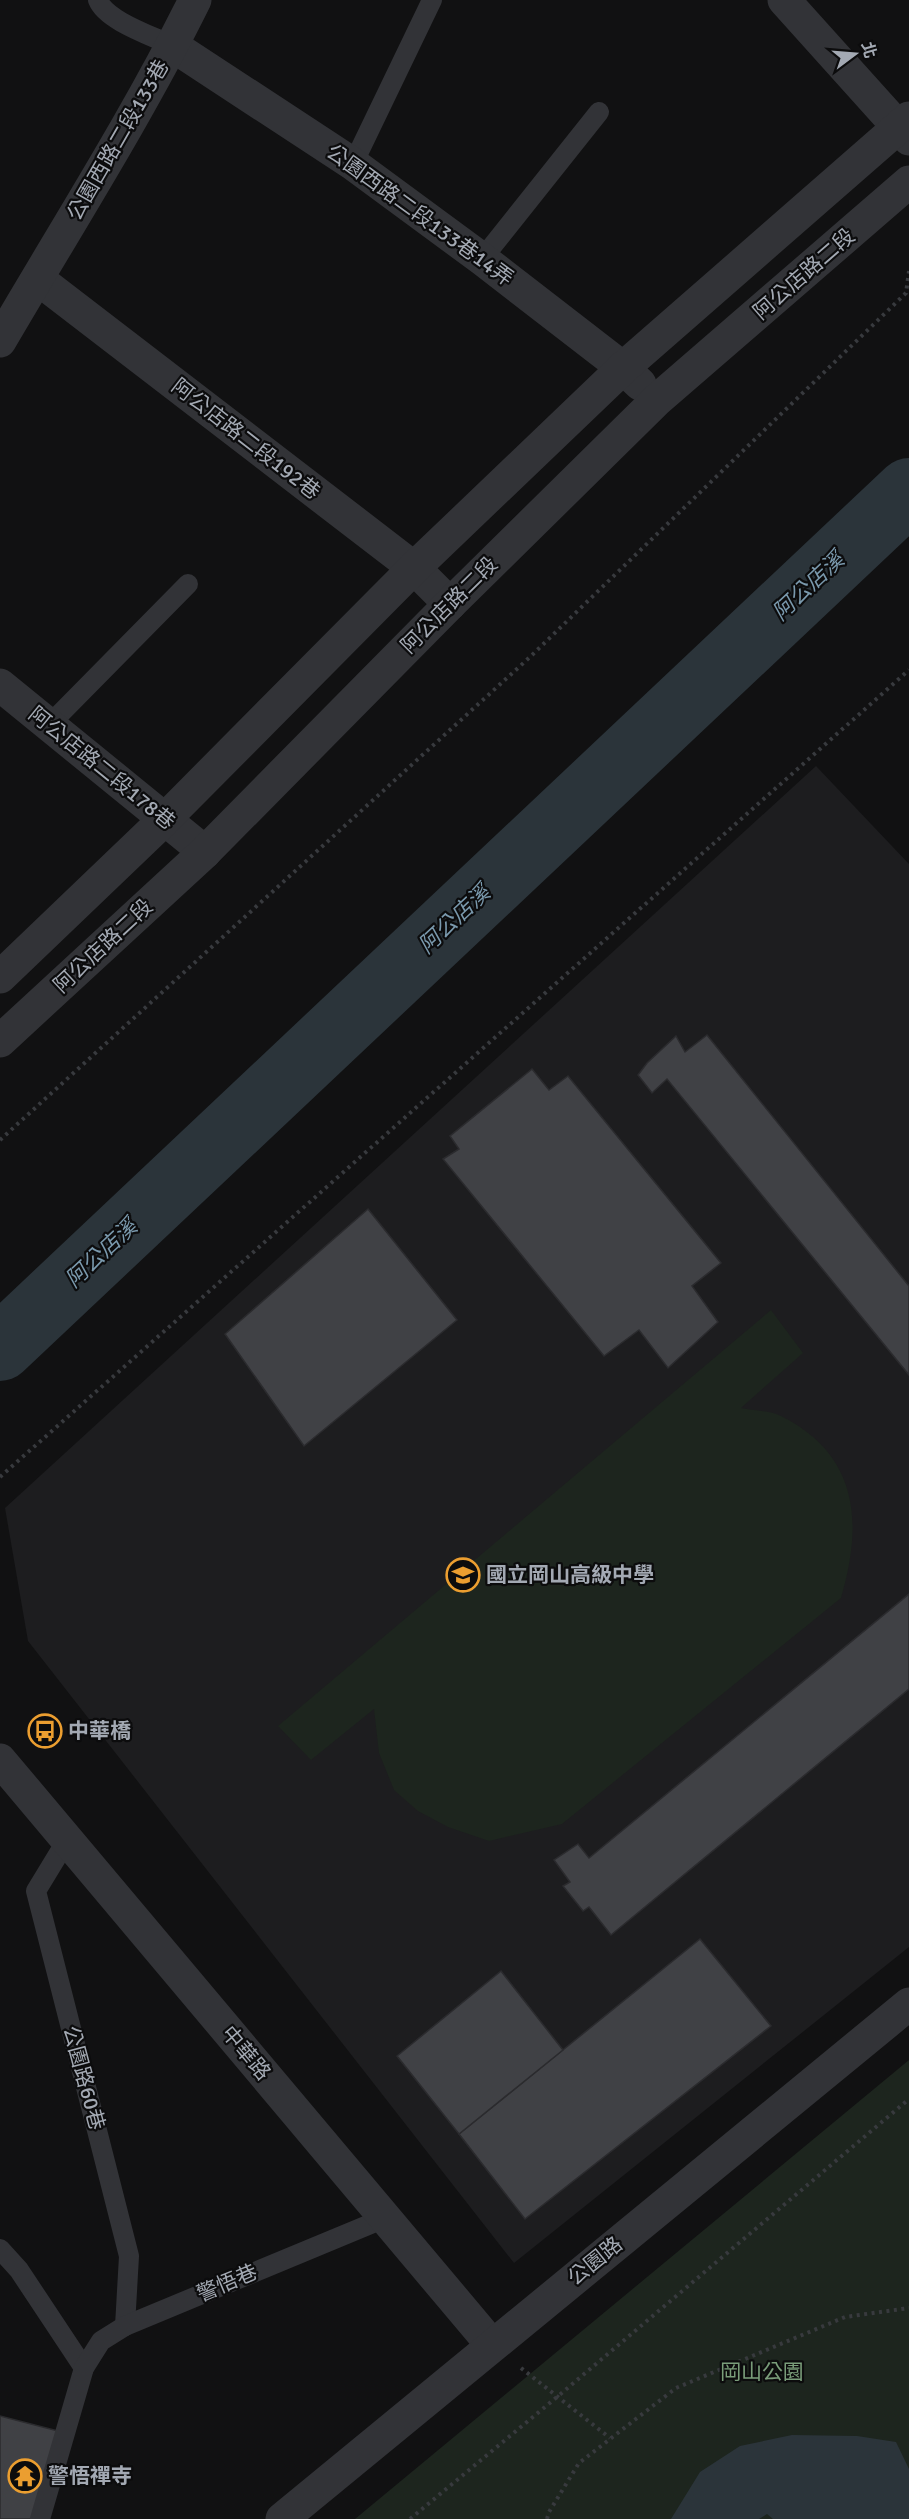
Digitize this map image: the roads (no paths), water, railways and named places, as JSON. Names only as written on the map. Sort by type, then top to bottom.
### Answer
[{"type":"street","name":"公園西路二段133巷","points":[[2,335],[38,279],[172,46],[195,0]]},
{"type":"street","points":[[0,977],[164,820],[414,568],[623,368],[906,128],[783,0]]},
{"type":"street","name":"公園西路二段133巷14弄","points":[[172,46],[353,164],[482,259],[623,368],[657,400]]},
{"type":"street","name":"阿公店路二段","points":[[0,1041],[205,852],[450,604],[657,400],[909,182]]},
{"type":"street","name":"阿公店路二段192巷","points":[[38,279],[414,568],[450,604]]},
{"type":"street","name":"阿公店路二段178巷","points":[[0,685],[205,852]]},
{"type":"street","name":"中華路","points":[[0,1760],[492,2345]]},
{"type":"street","name":"公園路","points":[[282,2519],[909,2004]]},
{"type":"lane","points":[[99,0],[100,5],[112,17],[172,46]]},
{"type":"lane","points":[[353,164],[432,0]]},
{"type":"lane","points":[[482,259],[599,112]]},
{"type":"lane","points":[[50,724],[188,584]]},
{"type":"lane","name":"公園路60巷","points":[[67,1840],[36,1891],[129,2256],[125,2326]]},
{"type":"lane","name":"警悟巷","points":[[40,2519],[84,2368],[101,2341],[125,2326],[384,2218]]},
{"type":"lane","points":[[0,2249],[25,2278],[84,2368]]},
{"type":"waterway","name":"阿公店溪","points":[[0,1348],[909,491]]},
{"type":"place","name":"國立岡山高級中學","points":[[463,1575]]},
{"type":"place","name":"中華橋","points":[[45,1731]]},
{"type":"place","name":"警悟禪寺","points":[[25,2476]]},
{"type":"park label","name":"岡山公園","points":[[762,2372]]}]
